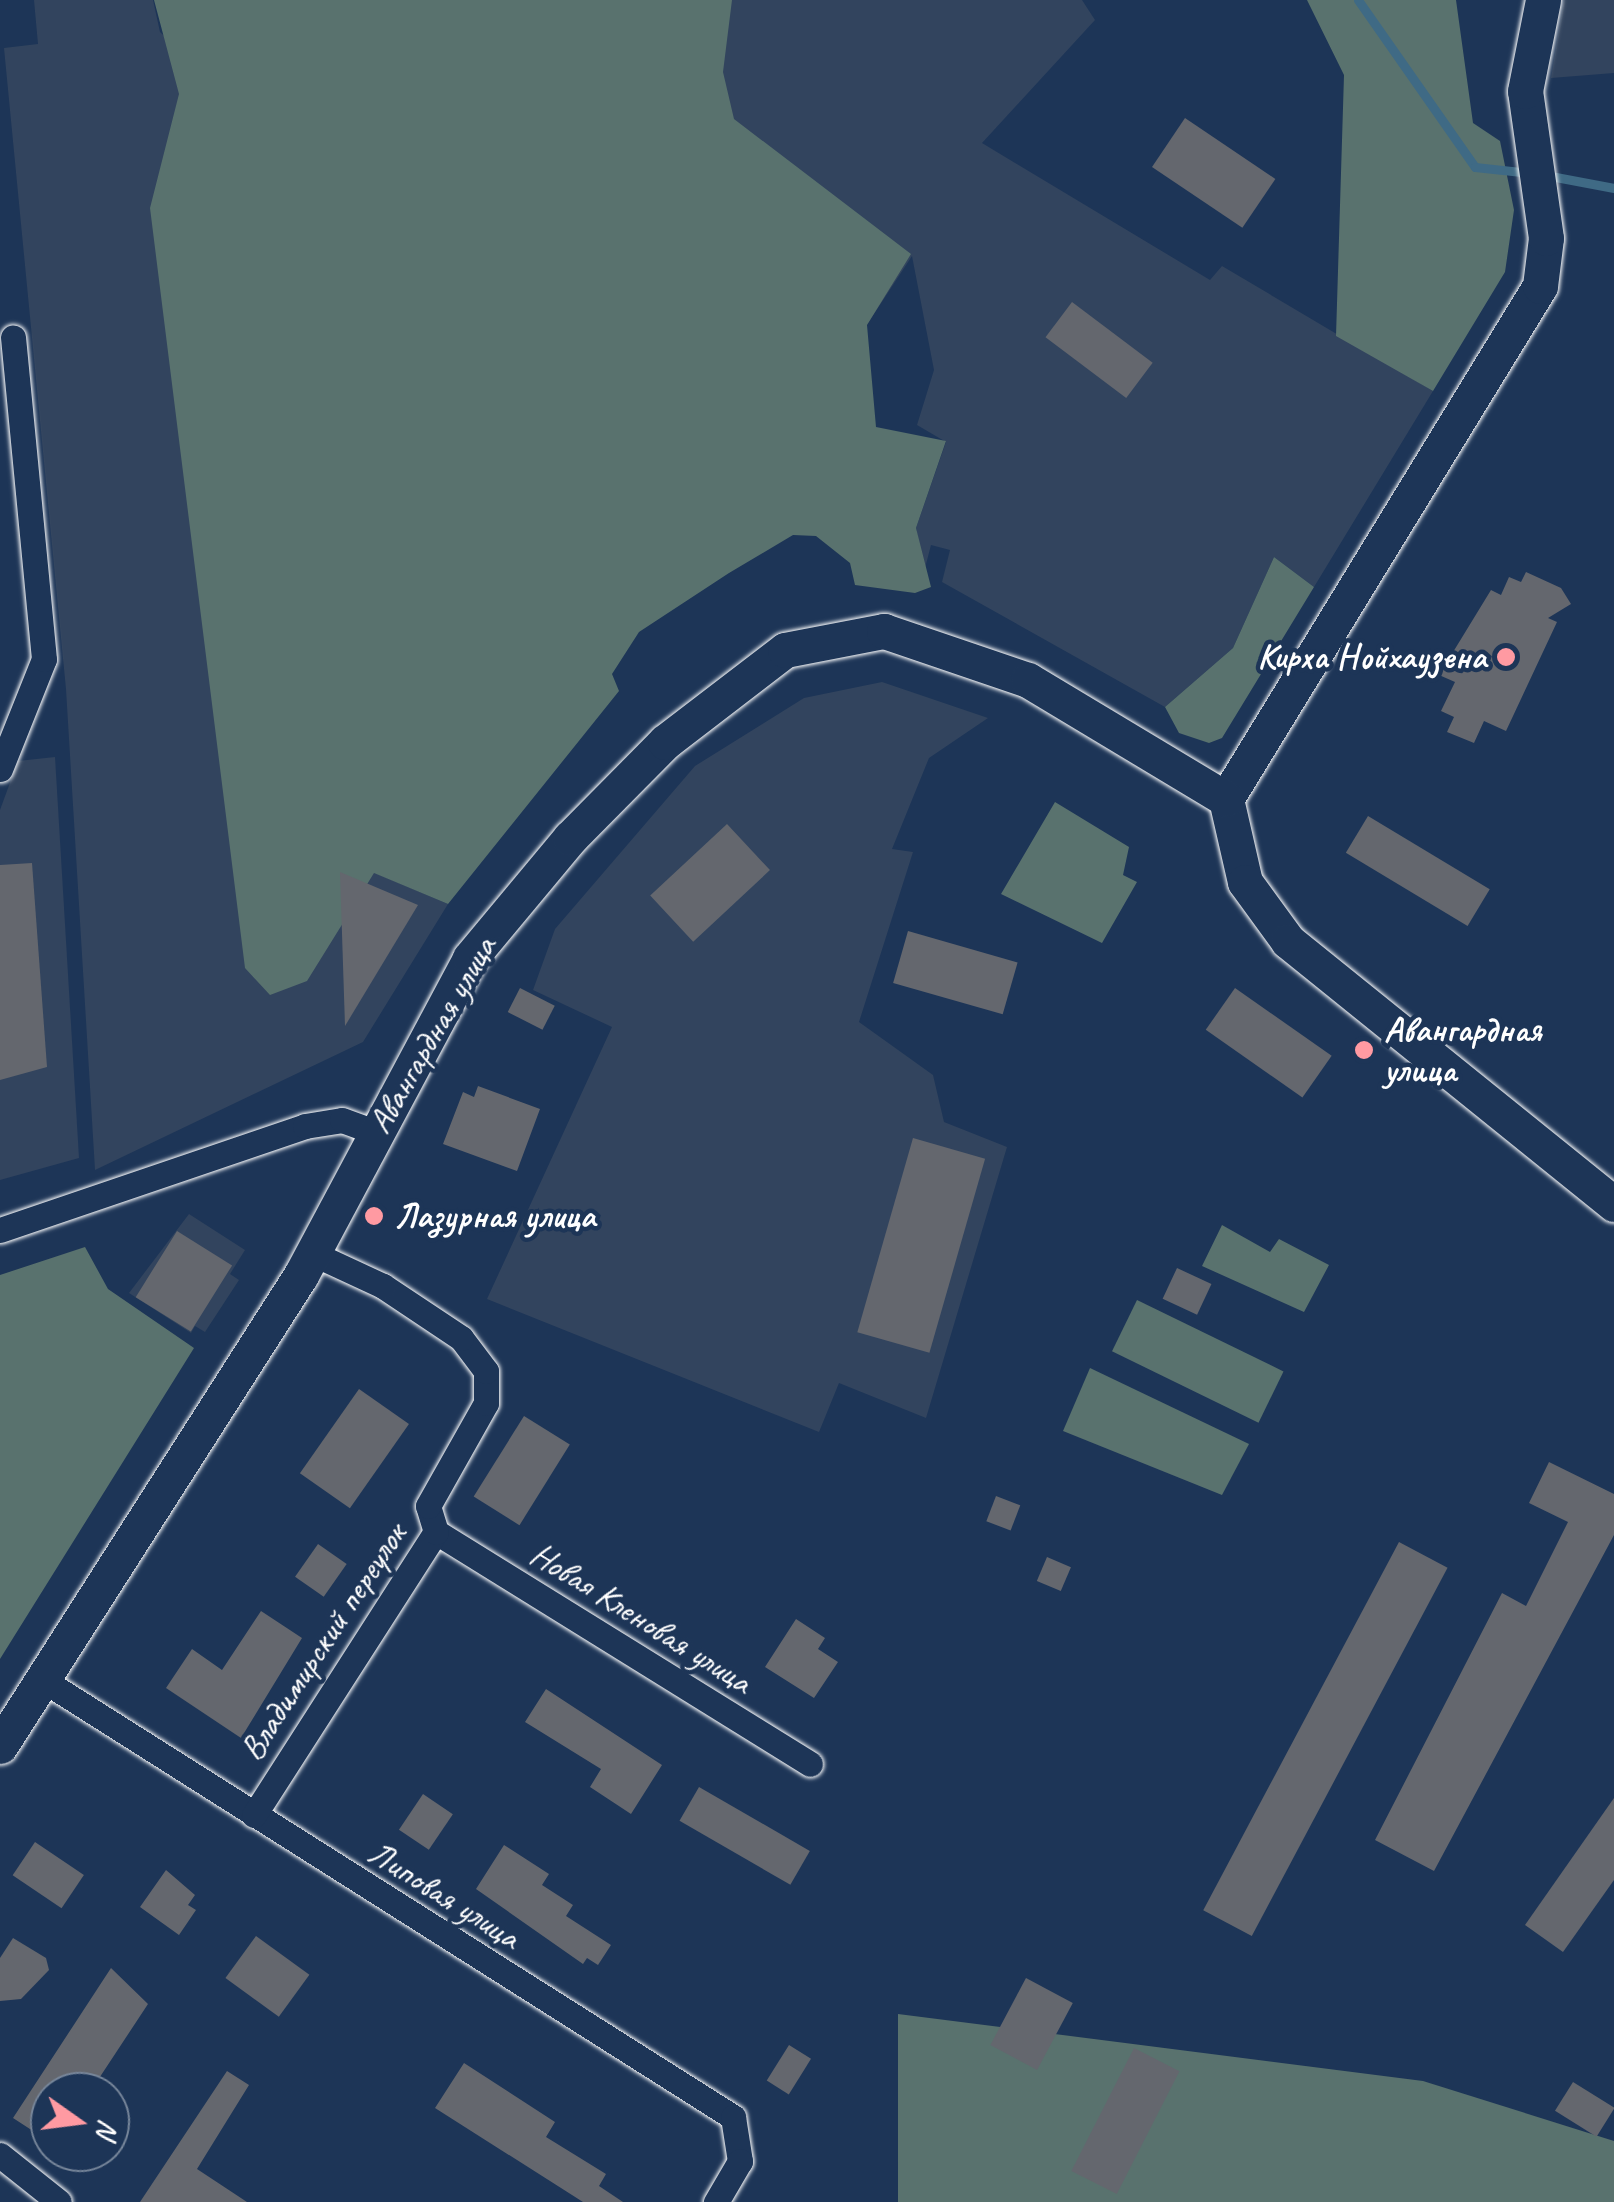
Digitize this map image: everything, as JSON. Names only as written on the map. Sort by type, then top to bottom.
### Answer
[{"type":"main road","points":[[1543,0],[1528,50],[1530,136],[1546,238],[1540,286],[1521,325],[1226,799],[1246,882],[1288,941],[1614,1204]]},
{"type":"main road","name":"Авангардная улица","points":[[0,1746],[314,1254],[374,1132],[470,958],[535,878],[666,742],[785,650],[884,631],[935,643],[1028,680],[1226,799]]},
{"type":"street","points":[[0,768],[44,659],[13,337]]},
{"type":"street","points":[[0,1230],[305,1126],[342,1120],[374,1132]]},
{"type":"street","name":"Владимирский переулок","points":[[254,1815],[436,1532],[428,1506],[477,1430],[486,1371],[461,1338],[383,1286],[314,1254]]},
{"type":"street","name":"Новая Кленовая улица","points":[[436,1532],[810,1764]]},
{"type":"street","name":"Липовая улица","points":[[43,1680],[733,2117],[740,2161],[716,2202]]},
{"type":"street","points":[[0,2155],[59,2202]]},
{"type":"shaded area","points":[[34,0],[153,0],[160,32],[261,125],[326,852],[448,904],[363,1042],[95,1170],[66,689],[4,48],[38,44]]},
{"type":"shaded area","points":[[324,0],[1082,0],[1095,20],[982,143],[1210,280],[1222,266],[1433,391],[1314,587],[1274,557],[1233,648],[1165,707],[942,582],[950,550],[931,545],[924,572],[916,528],[946,442],[917,425],[934,370],[912,256],[868,323]]},
{"type":"shaded area","points":[[1564,0],[1614,0],[1614,73],[1551,78]]},
{"type":"shaded area","points":[[882,682],[988,718],[929,758],[892,849],[913,852],[859,1022],[933,1075],[944,1122],[1007,1147],[926,1418],[839,1383],[819,1432],[487,1299],[612,1027],[533,990],[555,929],[695,766],[804,698]]},
{"type":"shaded area","points":[[55,757],[79,1158],[0,1180],[0,810],[18,761]]},
{"type":"shaded area","points":[[189,1214],[245,1250],[230,1274],[239,1280],[205,1332],[195,1326],[191,1333],[129,1293]]},
{"type":"green space","points":[[154,0],[732,0],[723,72],[734,119],[911,254],[867,325],[876,427],[946,441],[916,528],[931,587],[915,593],[855,585],[850,563],[816,536],[793,535],[729,573],[639,632],[612,674],[619,691],[448,904],[374,873],[307,981],[270,995],[245,968],[150,208],[179,94]]},
{"type":"green space","points":[[1307,0],[1456,0],[1473,123],[1500,141],[1514,210],[1505,272],[1433,391],[1336,336],[1344,75]]},
{"type":"green space","points":[[1274,557],[1314,587],[1222,738],[1209,743],[1179,733],[1165,707],[1233,648]]},
{"type":"green space","points":[[1055,802],[1129,847],[1123,875],[1137,882],[1102,943],[1001,894]]},
{"type":"green space","points":[[1222,1225],[1270,1252],[1279,1239],[1329,1265],[1304,1312],[1202,1266]]},
{"type":"green space","points":[[85,1247],[108,1289],[194,1348],[0,1659],[0,1275]]},
{"type":"green space","points":[[1137,1300],[1284,1371],[1259,1423],[1112,1351]]},
{"type":"green space","points":[[1090,1368],[1249,1444],[1222,1495],[1063,1431]]},
{"type":"green space","points":[[898,2014],[1423,2081],[1614,2141],[1614,2202],[898,2202]]},
{"type":"building","points":[[1185,118],[1275,179],[1242,228],[1152,167]]},
{"type":"building","points":[[1072,302],[1153,363],[1126,398],[1046,337]]},
{"type":"building","name":"Кирха Нойхаузена","points":[[1526,572],[1561,588],[1571,604],[1548,618],[1557,622],[1506,731],[1484,721],[1474,743],[1447,732],[1454,717],[1441,711],[1455,682],[1439,675],[1491,590],[1501,595],[1509,577],[1521,582]]},
{"type":"building","points":[[1368,816],[1490,889],[1468,926],[1346,853]]},
{"type":"building","points":[[727,824],[770,870],[693,942],[650,896]]},
{"type":"building","points":[[32,863],[47,1067],[0,1080],[0,865]]},
{"type":"building","points":[[340,872],[418,905],[345,1026]]},
{"type":"building","points":[[908,931],[1018,962],[1003,1014],[893,983]]},
{"type":"building","points":[[520,988],[555,1006],[542,1030],[508,1012]]},
{"type":"building","points":[[1235,988],[1332,1056],[1302,1097],[1206,1030]]},
{"type":"building","points":[[478,1086],[540,1109],[517,1171],[443,1144],[463,1092],[474,1097]]},
{"type":"building","points":[[913,1138],[985,1159],[929,1353],[857,1332]]},
{"type":"building","points":[[177,1231],[232,1265],[191,1332],[136,1297]]},
{"type":"building","points":[[1177,1268],[1211,1284],[1197,1315],[1163,1299]]},
{"type":"building","points":[[359,1389],[409,1424],[350,1508],[300,1473]]},
{"type":"building","points":[[524,1416],[570,1445],[519,1525],[474,1497]]},
{"type":"building","points":[[1549,1462],[1614,1494],[1614,1535],[1434,1871],[1375,1840],[1502,1593],[1526,1606],[1568,1522],[1529,1503]]},
{"type":"building","points":[[996,1496],[1020,1505],[1011,1531],[986,1521]]},
{"type":"building","points":[[1399,1542],[1448,1568],[1252,1936],[1203,1910]]},
{"type":"building","points":[[318,1544],[347,1564],[324,1597],[295,1577]]},
{"type":"building","points":[[1047,1557],[1071,1567],[1061,1591],[1037,1581]]},
{"type":"building","points":[[261,1611],[302,1638],[241,1738],[166,1688],[192,1649],[222,1670]]},
{"type":"building","points":[[796,1619],[825,1638],[818,1649],[838,1662],[814,1698],[765,1667]]},
{"type":"building","points":[[546,1689],[662,1765],[631,1814],[590,1787],[601,1769],[525,1722]]},
{"type":"building","points":[[699,1787],[810,1851],[790,1885],[680,1821]]},
{"type":"building","points":[[423,1794],[453,1814],[429,1850],[399,1830]]},
{"type":"building","points":[[1614,1798],[1614,1880],[1563,1952],[1525,1925]]},
{"type":"building","points":[[35,1842],[84,1875],[62,1908],[13,1875]]},
{"type":"building","points":[[504,1845],[549,1874],[542,1885],[573,1905],[566,1916],[611,1945],[598,1965],[587,1958],[583,1964],[476,1889]]},
{"type":"building","points":[[166,1870],[195,1895],[188,1905],[196,1910],[179,1935],[140,1907]]},
{"type":"building","points":[[256,1936],[309,1975],[279,2017],[225,1978]]},
{"type":"building","points":[[13,1938],[46,1958],[49,1970],[21,1999],[0,2001],[0,1958]]},
{"type":"building","points":[[111,1968],[148,2004],[103,2072],[43,2072]]},
{"type":"building","points":[[1026,1978],[1073,2003],[1037,2070],[990,2045]]},
{"type":"building","points":[[789,2045],[811,2059],[789,2094],[767,2081]]},
{"type":"building","points":[[1134,2048],[1179,2071],[1117,2194],[1071,2171]]},
{"type":"building","points":[[464,2063],[555,2122],[546,2137],[606,2174],[599,2186],[623,2202],[583,2202],[435,2108]]},
{"type":"building","points":[[227,2071],[249,2085],[197,2169],[247,2202],[140,2202]]},
{"type":"building","points":[[1573,2082],[1614,2108],[1597,2137],[1555,2111]]},
{"type":"building","points":[[30,2092],[30,2129],[13,2118]]},
{"type":"waterway","points":[[1358,0],[1475,167],[1530,173]]},
{"type":"waterway","points":[[1545,175],[1614,188]]},
{"type":"place","name":"Кирха Нойхаузена","points":[[1506,657]]},
{"type":"place","name":"Авангардная улица","points":[[1364,1050]]},
{"type":"place","name":"Лазурная улица","points":[[374,1216]]}]
